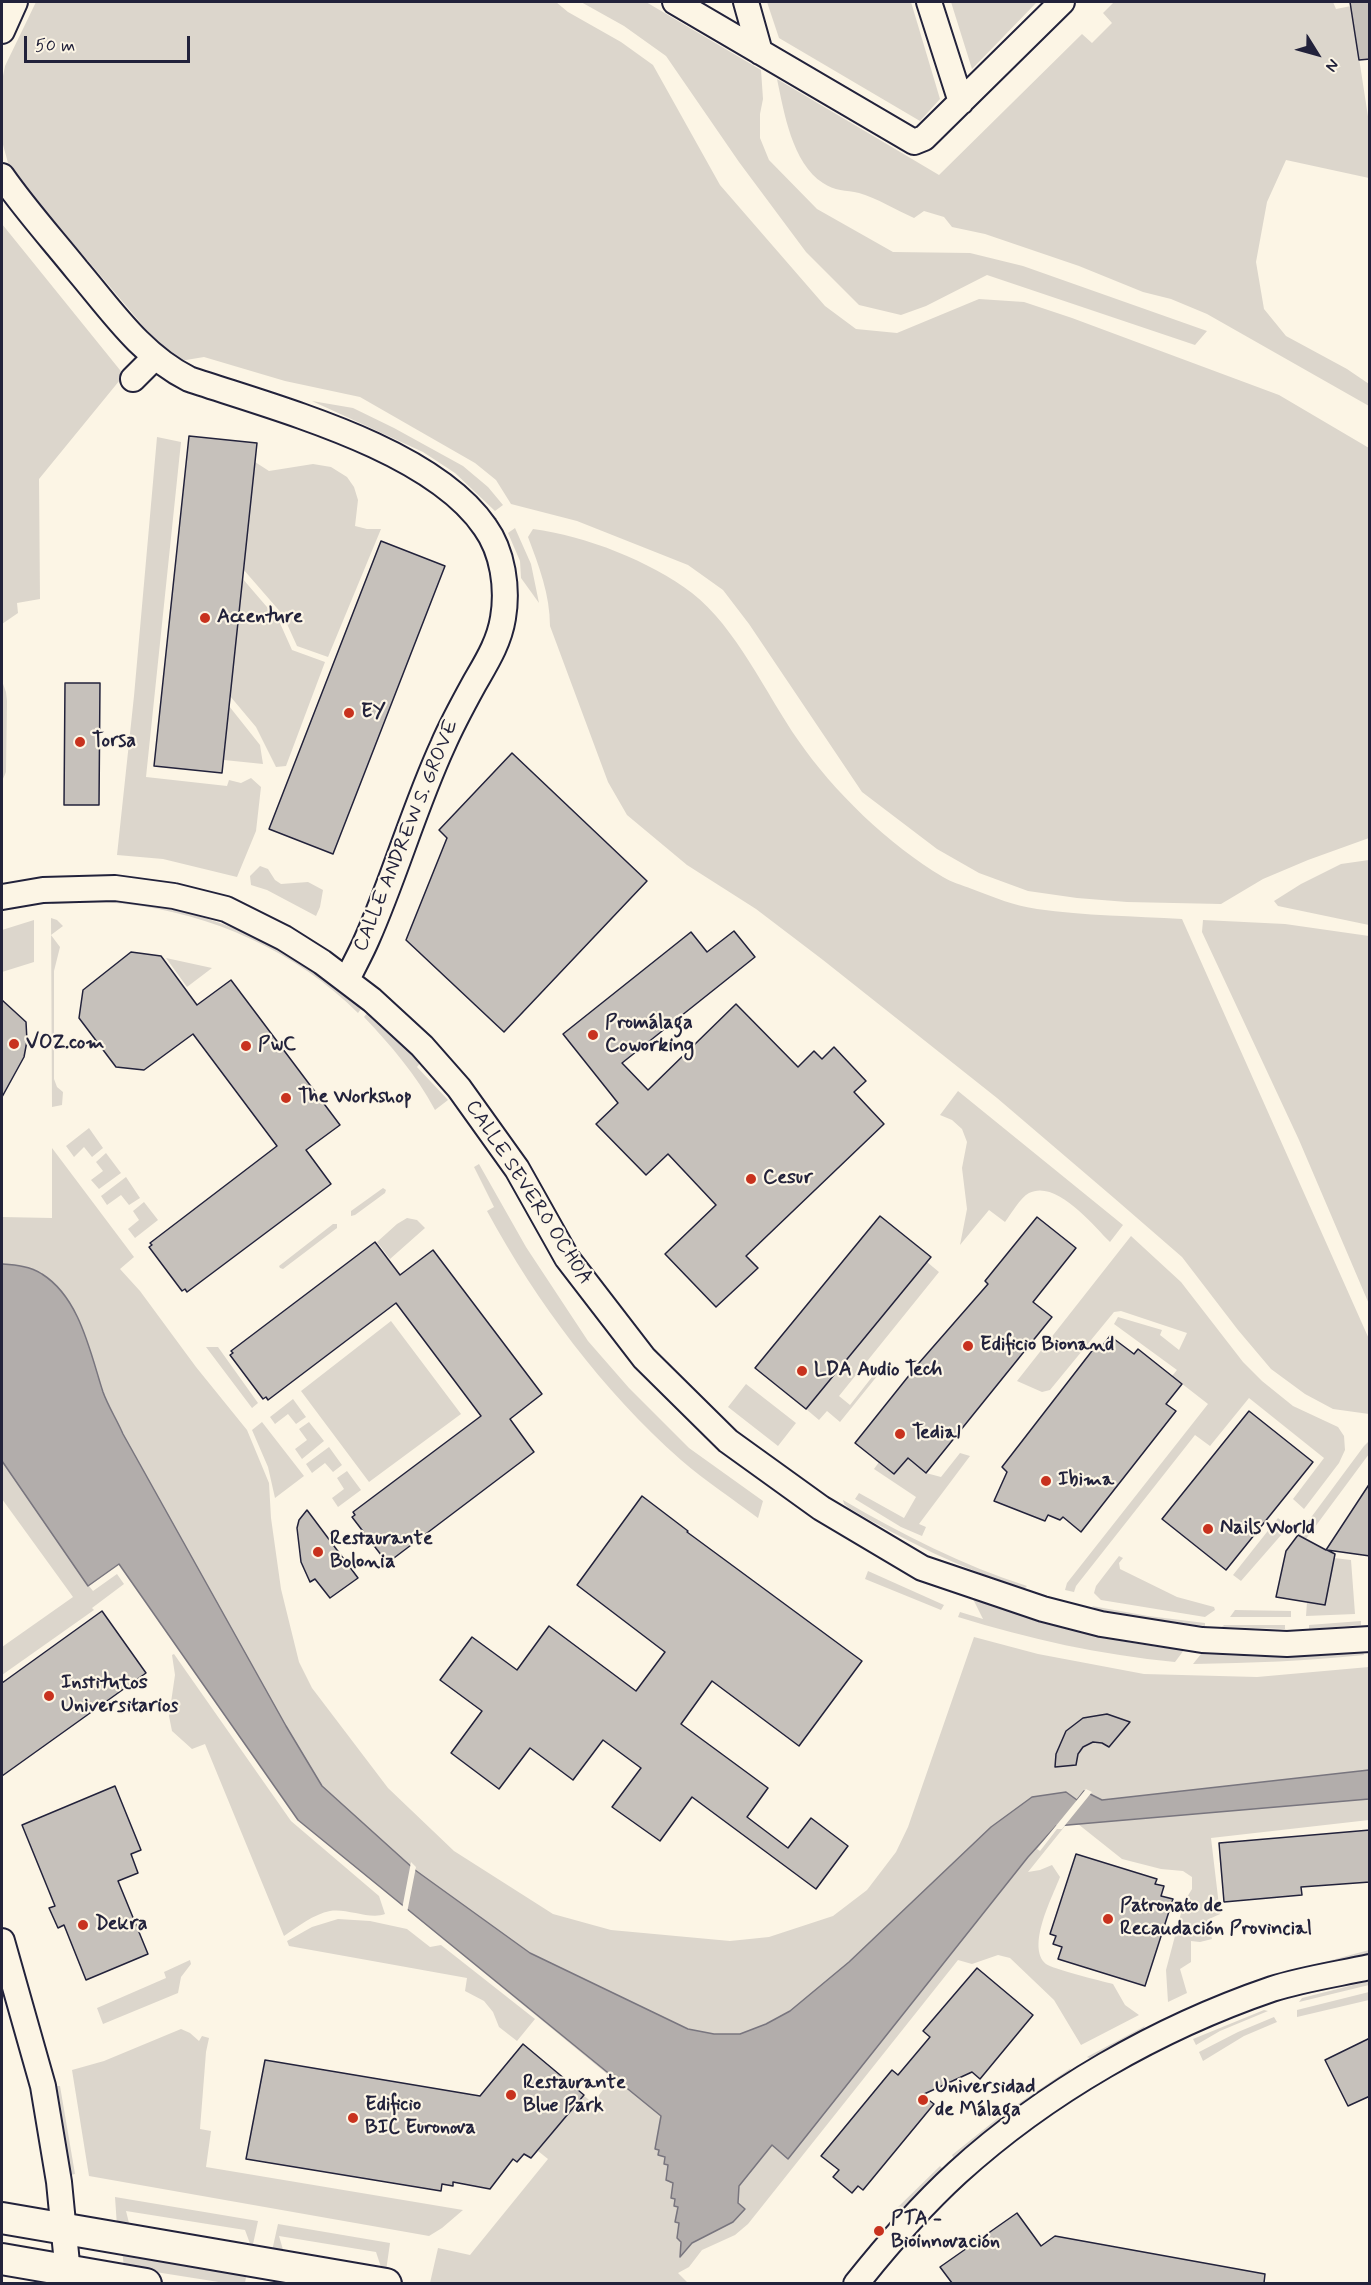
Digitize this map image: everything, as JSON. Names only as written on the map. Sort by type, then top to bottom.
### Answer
[{"type":"main road","points":[[2,2218],[386,2283]]},
{"type":"main road","points":[[2,2259],[68,2277],[146,2283]]},
{"type":"street","points":[[2,31],[15,2]]},
{"type":"street","points":[[675,2],[914,142],[924,138],[1062,2]]},
{"type":"street","points":[[747,2],[760,52]]},
{"type":"street","points":[[929,2],[961,102]]},
{"type":"street","name":"CALLE ANDREW S. GROVE","points":[[2,176],[130,333],[154,358],[189,379],[325,425],[369,443],[406,462],[447,487],[469,506],[487,528],[500,558],[505,588],[503,618],[496,646],[454,719],[427,780],[367,939],[347,980]]},
{"type":"street","points":[[134,379],[154,358]]},
{"type":"street","name":"CALLE SEVERO OCHOA","points":[[2,897],[43,890],[116,888],[174,896],[226,909],[284,938],[347,980],[422,1046],[459,1088],[517,1169],[567,1258],[644,1358],[729,1441],[821,1508],[922,1568],[1043,1610],[1101,1624],[1202,1640],[1276,1644],[1370,1639]]},
{"type":"street","points":[[2,1941],[43,2086],[59,2182],[68,2277]]},
{"type":"street","points":[[856,2283],[890,2241],[957,2173],[1007,2132],[1101,2069],[1209,2013],[1275,1988],[1370,1967]]},
{"type":"shaded area","points":[[36,2],[556,2],[568,12],[621,42],[653,65],[720,185],[825,306],[856,329],[897,333],[979,299],[1024,302],[1279,395],[1369,448],[1369,838],[1263,879],[1221,904],[1127,902],[1028,891],[979,873],[937,849],[862,792],[749,624],[723,590],[688,565],[577,521],[511,504],[496,480],[475,463],[360,397],[285,381],[204,357],[180,361],[155,340],[22,183],[8,163],[2,141],[2,81],[5,66]]},
{"type":"shaded area","points":[[581,2],[646,2],[761,70],[763,99],[760,114],[760,138],[769,160],[817,209],[893,252],[970,253],[1023,266],[1207,331],[1195,345],[987,275],[926,306],[901,315],[859,305],[806,252],[739,162],[666,56],[624,26]]},
{"type":"shaded area","points":[[767,2],[911,2],[940,99],[920,121],[779,38]]},
{"type":"shaded area","points":[[951,2],[1037,2],[972,69]]},
{"type":"shaded area","points":[[1114,2],[1333,2],[1336,9],[1351,6],[1369,123],[1369,178],[1286,160],[1267,202],[1256,262],[1264,309],[1286,336],[1347,369],[1369,384],[1369,406],[1207,314],[1171,299],[1143,292],[1079,266],[985,234],[952,227],[944,217],[924,211],[914,218],[866,195],[831,188],[812,174],[797,150],[786,121],[777,79],[939,175],[1082,34],[1092,43],[1112,23],[1103,13]]},
{"type":"shaded area","points":[[2,224],[124,375],[39,479],[40,599],[17,603],[18,613],[2,624]]},
{"type":"shaded area","points":[[312,401],[353,408],[394,428],[463,466],[488,487],[503,505],[495,511],[455,473],[423,452]]},
{"type":"shaded area","points":[[157,437],[181,442],[146,777],[227,786],[229,780],[241,783],[251,778],[261,787],[256,831],[237,877],[163,859],[117,855]]},
{"type":"shaded area","points":[[255,462],[269,471],[313,464],[331,467],[347,477],[354,487],[358,500],[355,526],[381,529],[328,657],[297,646],[283,615],[243,569]]},
{"type":"shaded area","points":[[515,528],[531,564],[539,603],[521,578],[520,561],[508,533]]},
{"type":"shaded area","points":[[533,529],[574,537],[617,552],[657,570],[692,593],[723,624],[750,662],[798,740],[828,778],[863,816],[902,849],[943,877],[1029,908],[1182,919],[1369,1339],[1369,1414],[1333,1409],[1305,1394],[1271,1369],[1182,1257],[1114,1198],[997,1098],[823,960],[756,909],[687,865],[627,815],[608,782],[550,626],[546,592],[528,537]]},
{"type":"shaded area","points":[[242,578],[279,621],[292,650],[325,662],[286,766],[276,767],[256,727],[230,696]]},
{"type":"shaded area","points":[[2,681],[7,701],[6,772],[2,781]]},
{"type":"shaded area","points":[[229,706],[260,745],[263,764],[224,760]]},
{"type":"shaded area","points":[[1369,860],[1369,925],[1278,906],[1274,901],[1301,884],[1341,864]]},
{"type":"shaded area","points":[[260,866],[268,869],[275,880],[281,884],[308,882],[323,890],[316,916],[267,890],[251,885],[250,876]]},
{"type":"shaded area","points":[[92,899],[169,909],[218,922],[241,931],[298,959],[363,1006],[358,1013],[334,991],[280,954],[220,926],[189,916],[125,904],[98,902],[52,904],[52,900]]},
{"type":"shaded area","points":[[51,918],[63,926],[51,935]]},
{"type":"shaded area","points":[[34,920],[34,962],[2,972],[2,930]]},
{"type":"shaded area","points":[[1203,920],[1285,924],[1369,936],[1369,1304],[1299,1140],[1202,932]]},
{"type":"shaded area","points":[[51,935],[60,947],[54,971],[54,1079],[57,1087],[63,1092],[62,1105],[52,1107]]},
{"type":"shaded area","points":[[166,958],[212,968],[187,987]]},
{"type":"shaded area","points":[[368,1012],[421,1062],[417,1067],[448,1100],[435,1110],[402,1061],[364,1017]]},
{"type":"shaded area","points":[[958,1091],[1123,1225],[1110,1242],[1073,1206],[1051,1192],[1040,1190],[1026,1195],[1005,1222],[989,1210],[960,1245],[967,1209],[962,1168],[967,1142],[962,1129],[952,1120],[940,1115]]},
{"type":"shaded area","points":[[89,1128],[103,1148],[92,1157],[84,1147],[74,1157],[66,1146]]},
{"type":"shaded area","points":[[52,1148],[134,1257],[120,1269],[140,1291],[196,1367],[247,1430],[269,1483],[271,1518],[281,1589],[299,1662],[312,1688],[388,1788],[454,1851],[553,1914],[611,1930],[730,1941],[769,1937],[833,1916],[867,1890],[896,1852],[908,1827],[974,1637],[1038,1654],[1144,1674],[1257,1677],[1369,1667],[1369,1820],[1211,1838],[1220,1914],[1207,1920],[1212,1939],[1200,1942],[1191,1941],[1191,1962],[1180,1969],[1187,1993],[1168,2002],[1166,1970],[1184,1902],[1192,1889],[1192,1877],[1183,1871],[1161,1869],[1122,1859],[1078,1824],[1065,1826],[1028,1872],[1052,1865],[1060,1877],[1042,1922],[1039,1946],[1041,1956],[1050,1966],[1113,1984],[1125,2005],[1139,2015],[1081,2045],[1054,2000],[1010,1958],[998,1955],[972,1964],[958,1960],[748,2224],[735,2235],[702,2250],[689,2267],[678,2273],[688,2283],[430,2283],[438,2248],[470,2255],[548,2159],[538,2151],[583,2095],[593,2103],[612,2078],[298,1820],[119,1564],[89,1586],[93,1591],[117,1574],[124,1584],[92,1608],[94,1610],[2,1675],[2,1647],[73,1597],[2,1499],[2,1217],[52,1218]]},
{"type":"shaded area","points":[[106,1153],[121,1173],[99,1189],[91,1180],[103,1171],[96,1162]]},
{"type":"shaded area","points":[[479,1164],[526,1247],[588,1341],[629,1388],[689,1448],[763,1501],[758,1518],[690,1468],[652,1433],[598,1375],[573,1344],[527,1279],[487,1211],[494,1207],[474,1167]]},
{"type":"shaded area","points":[[126,1177],[140,1198],[129,1205],[121,1195],[107,1205],[101,1196]]},
{"type":"shaded area","points":[[383,1188],[386,1190],[385,1193],[351,1216],[351,1211]]},
{"type":"shaded area","points":[[144,1202],[158,1220],[135,1238],[128,1229],[139,1220],[133,1211]]},
{"type":"shaded area","points":[[407,1218],[417,1220],[425,1228],[390,1259],[377,1242]]},
{"type":"shaded area","points":[[333,1224],[337,1224],[337,1228],[283,1269],[280,1268],[279,1266]]},
{"type":"shaded area","points":[[1131,1236],[1181,1282],[1243,1362],[1262,1381],[1293,1406],[1338,1427],[1344,1436],[1345,1450],[1339,1463],[1304,1509],[1293,1499],[1324,1458],[1249,1398],[1210,1446],[1195,1435],[1076,1586],[1074,1592],[1065,1590],[1067,1583],[1208,1404],[1172,1376],[1177,1370],[1114,1324],[1118,1317],[1162,1330],[1160,1335],[1179,1350],[1187,1333],[1121,1311],[1114,1312],[1050,1390],[1042,1392],[1017,1381]]},
{"type":"shaded area","points":[[927,1262],[939,1272],[839,1396],[850,1405],[883,1363],[886,1365],[840,1422],[827,1411],[819,1420],[806,1409]]},
{"type":"shaded area","points":[[2,1264],[17,1265],[42,1274],[55,1284],[75,1311],[105,1397],[123,1434],[286,1726],[322,1786],[415,1870],[530,1953],[688,2029],[714,2034],[740,2034],[790,2011],[849,1962],[991,1827],[1032,1797],[1066,1792],[1077,1800],[1084,1791],[1102,1800],[1369,1770],[1369,1799],[1056,1826],[1028,1857],[788,2159],[772,2145],[739,2186],[738,2203],[745,2209],[733,2222],[692,2243],[680,2257],[681,2242],[677,2238],[679,2223],[675,2222],[678,2207],[674,2206],[675,2199],[671,2198],[673,2183],[666,2180],[668,2165],[664,2164],[665,2157],[658,2155],[659,2150],[655,2149],[661,2116],[298,1820],[119,1564],[88,1586],[2,1461]]},
{"type":"shaded area","points":[[391,1321],[461,1414],[369,1482],[301,1391]]},
{"type":"shaded area","points":[[206,1347],[218,1347],[258,1403],[252,1408]]},
{"type":"shaded area","points":[[746,1384],[796,1423],[778,1446],[728,1407]]},
{"type":"shaded area","points":[[293,1399],[306,1417],[296,1424],[288,1414],[275,1424],[270,1417]]},
{"type":"shaded area","points":[[262,1422],[304,1476],[275,1498],[268,1467],[252,1430]]},
{"type":"shaded area","points":[[309,1422],[324,1441],[302,1459],[295,1449],[307,1440],[299,1429]]},
{"type":"shaded area","points":[[1369,1441],[1369,1454],[1306,1539],[1298,1535],[1364,1446]]},
{"type":"shaded area","points":[[329,1447],[342,1465],[333,1472],[325,1463],[312,1473],[306,1464]]},
{"type":"shaded area","points":[[960,1453],[970,1456],[919,1524],[926,1527],[922,1536],[901,1527],[855,1499],[859,1493],[904,1518],[916,1497],[874,1469],[879,1462],[894,1474],[907,1458],[926,1473],[941,1477]]},
{"type":"shaded area","points":[[347,1471],[361,1490],[338,1507],[332,1498],[344,1489],[337,1478]]},
{"type":"shaded area","points":[[843,1500],[933,1548],[979,1569],[1027,1586],[1024,1589],[978,1573],[934,1553],[849,1508]]},
{"type":"shaded area","points":[[1278,1518],[1289,1526],[1241,1581],[1233,1575]]},
{"type":"shaded area","points":[[1119,1556],[1123,1558],[1119,1563],[1120,1569],[1177,1597],[1214,1607],[1215,1610],[1205,1617],[1101,1600],[1094,1593],[1096,1586]]},
{"type":"shaded area","points":[[1334,1558],[1351,1560],[1355,1614],[1306,1616],[1307,1602],[1325,1605]]},
{"type":"shaded area","points":[[868,1571],[944,1605],[941,1610],[865,1579]]},
{"type":"shaded area","points":[[973,1599],[1025,1617],[1077,1631],[1130,1643],[1184,1650],[1175,1662],[1120,1655],[1038,1639],[958,1617],[960,1612],[983,1619]]},
{"type":"shaded area","points":[[1092,1606],[1205,1623],[1205,1626],[1148,1620],[1096,1609]]},
{"type":"shaded area","points":[[1235,1610],[1291,1611],[1291,1617],[1230,1617]]},
{"type":"shaded area","points":[[1361,1621],[1361,1625],[1309,1629],[1309,1625]]},
{"type":"shaded area","points":[[1224,1625],[1285,1625],[1285,1629],[1222,1627]]},
{"type":"shaded area","points":[[1363,1652],[1364,1655],[1321,1659],[1193,1664],[1201,1654],[1265,1657]]},
{"type":"shaded area","points":[[174,1654],[291,1821],[379,1896],[385,1914],[372,1916],[330,1911],[312,1918],[284,1936],[205,1744],[192,1749],[172,1731],[169,1716],[175,1675],[172,1655]]},
{"type":"shaded area","points":[[338,1919],[370,1921],[407,1929],[430,1947],[441,1945],[535,2019],[517,2041],[499,2027],[493,2012],[484,2001],[465,1991],[467,1978],[289,1946],[287,1941],[312,1927]]},
{"type":"shaded area","points":[[1369,1950],[1369,1954],[1279,1976],[1180,2014],[1176,2013],[1250,1982]]},
{"type":"shaded area","points":[[190,1960],[191,1964],[181,1977],[178,1993],[103,2024],[97,2008],[166,1978],[164,1972]]},
{"type":"shaded area","points":[[1369,1981],[1369,1985],[1299,2002],[1302,1998]]},
{"type":"shaded area","points":[[1369,1992],[1369,2000],[1297,2017],[1297,2010]]},
{"type":"shaded area","points":[[1264,2010],[1268,2011],[1220,2031],[1196,2045],[1193,2039]]},
{"type":"shaded area","points":[[1274,2017],[1277,2022],[1244,2036],[1203,2061],[1199,2052]]},
{"type":"shaded area","points":[[1145,2026],[1141,2033],[1091,2059],[1087,2057]]},
{"type":"shaded area","points":[[181,2029],[199,2041],[202,2036],[209,2038],[200,2129],[211,2131],[206,2167],[463,2210],[429,2236],[89,2176],[72,2070],[104,2061]]},
{"type":"shaded area","points":[[1071,2068],[1067,2075],[1005,2118],[954,2159],[952,2155],[1003,2114]]},
{"type":"shaded area","points":[[57,2086],[60,2086],[75,2174],[71,2175]]},
{"type":"shaded area","points":[[940,2166],[943,2169],[899,2211],[897,2208]]},
{"type":"shaded area","points":[[115,2197],[258,2221],[252,2249],[245,2230],[126,2211],[130,2227],[117,2226]]},
{"type":"shaded area","points":[[278,2224],[390,2243],[386,2271],[382,2270],[376,2252],[279,2236],[284,2253],[272,2251]]},
{"type":"shaded area","points":[[122,2250],[247,2271],[245,2283],[225,2283],[124,2267]]},
{"type":"pier","points":[[1086,1789],[1092,1792],[1062,1829],[1057,1829],[1040,1851],[1037,1849]]},
{"type":"pier","points":[[411,1862],[416,1867],[407,1913],[402,1909]]},
{"type":"building","points":[[1350,2],[1370,2],[1370,59],[1359,60]]},
{"type":"building","points":[[189,436],[257,443],[222,773],[154,766]]},
{"type":"building","points":[[381,541],[445,566],[333,854],[269,829]]},
{"type":"building","points":[[65,683],[100,683],[99,805],[64,805]]},
{"type":"building","points":[[512,753],[647,881],[504,1032],[406,940],[447,838],[439,830]]},
{"type":"building","points":[[734,931],[755,957],[622,1063],[648,1090],[736,1004],[798,1067],[814,1051],[822,1059],[834,1047],[866,1081],[854,1092],[884,1124],[746,1256],[758,1268],[716,1307],[665,1254],[716,1205],[668,1154],[646,1175],[596,1124],[618,1103],[563,1034],[691,932],[707,952]]},
{"type":"building","points":[[131,952],[161,956],[197,1005],[231,980],[340,1125],[306,1150],[331,1184],[187,1292],[185,1289],[182,1291],[149,1247],[152,1245],[150,1243],[277,1146],[193,1034],[144,1070],[116,1067],[79,1018],[83,990]]},
{"type":"building","name":"VOZ.com","points":[[2,1000],[26,1022],[27,1041],[24,1057],[2,1097]]},
{"type":"building","points":[[880,1216],[931,1257],[806,1409],[755,1368]]},
{"type":"building","name":"Edificio Bionand","points":[[1037,1217],[1076,1248],[1033,1302],[1052,1317],[926,1473],[908,1458],[894,1474],[855,1443],[919,1363],[988,1284],[985,1281]]},
{"type":"building","points":[[375,1242],[400,1275],[433,1250],[542,1394],[510,1419],[534,1452],[390,1561],[385,1560],[352,1517],[355,1515],[353,1512],[481,1416],[396,1303],[268,1400],[266,1397],[263,1399],[230,1355],[233,1353],[231,1351]]},
{"type":"building","points":[[1110,1336],[1134,1354],[1138,1349],[1182,1384],[1166,1404],[1176,1411],[1081,1532],[1063,1517],[1060,1520],[1048,1515],[1045,1521],[994,1501],[1007,1472],[1002,1467],[1095,1347],[1099,1350]]},
{"type":"building","points":[[1249,1411],[1313,1462],[1226,1570],[1162,1519]]},
{"type":"building","points":[[1370,1483],[1370,1556],[1327,1550],[1335,1554],[1325,1605],[1276,1597],[1286,1551],[1298,1535],[1326,1550]]},
{"type":"building","points":[[642,1496],[687,1532],[862,1661],[799,1746],[712,1681],[681,1724],[768,1788],[747,1817],[788,1848],[811,1818],[848,1846],[816,1889],[692,1797],[660,1841],[612,1807],[641,1768],[603,1740],[573,1780],[530,1748],[499,1789],[451,1753],[482,1711],[440,1680],[472,1637],[517,1670],[549,1626],[636,1691],[665,1652],[577,1585]]},
{"type":"building","name":"Restaurante Bolonia","points":[[307,1510],[358,1578],[330,1598],[315,1579],[310,1582],[301,1562],[297,1528],[299,1520]]},
{"type":"building","points":[[102,1611],[146,1673],[2,1776],[2,1683]]},
{"type":"building","points":[[1107,1714],[1130,1722],[1109,1747],[1093,1742],[1083,1747],[1078,1754],[1076,1765],[1055,1767],[1056,1754],[1066,1731],[1083,1718]]},
{"type":"building","points":[[115,1786],[141,1850],[131,1854],[138,1873],[118,1881],[148,1954],[86,1980],[64,1925],[58,1928],[49,1908],[55,1906],[22,1825]]},
{"type":"building","points":[[1370,1830],[1370,1882],[1301,1887],[1302,1895],[1224,1902],[1219,1843]]},
{"type":"building","points":[[1076,1854],[1157,1879],[1155,1884],[1164,1886],[1161,1896],[1173,1899],[1145,1986],[1058,1959],[1062,1947],[1053,1944],[1056,1936],[1050,1934]]},
{"type":"building","points":[[977,1968],[1033,2015],[980,2079],[972,2072],[922,2095],[934,2104],[863,2190],[858,2186],[852,2193],[833,2177],[839,2170],[821,2156],[892,2070],[898,2075],[930,2037],[923,2031]]},
{"type":"building","points":[[1370,2038],[1370,2096],[1348,2106],[1325,2060]]},
{"type":"building","name":"Edificio BIC Euronova","points":[[523,2044],[584,2095],[531,2158],[524,2154],[517,2162],[513,2159],[490,2189],[453,2182],[453,2186],[442,2184],[441,2191],[246,2159],[265,2060],[480,2096]]},
{"type":"building","points":[[1017,2213],[1041,2246],[1055,2236],[1265,2274],[1264,2283],[952,2283],[940,2267]]},
{"type":"place","name":"Accenture","points":[[205,618]]},
{"type":"place","name":"EY","points":[[349,713]]},
{"type":"place","name":"Torsa","points":[[80,742]]},
{"type":"place","name":"Promálaga Coworking","points":[[593,1035]]},
{"type":"place","name":"VOZ.com","points":[[14,1044]]},
{"type":"place","name":"PwC","points":[[246,1046]]},
{"type":"place","name":"The Workshop","points":[[286,1098]]},
{"type":"place","name":"Cesur","points":[[751,1179]]},
{"type":"place","name":"Edificio Bionand","points":[[968,1346]]},
{"type":"place","name":"LDA Audio Tech","points":[[802,1371]]},
{"type":"place","name":"Tedial","points":[[900,1434]]},
{"type":"place","name":"Ibima","points":[[1046,1481]]},
{"type":"place","name":"Nails World","points":[[1208,1529]]},
{"type":"place","name":"Restaurante Bolonia","points":[[318,1552]]},
{"type":"place","name":"Institutos Universitarios","points":[[49,1696]]},
{"type":"place","name":"Patronato de Recaudación Provincial","points":[[1108,1919]]},
{"type":"place","name":"Dekra","points":[[83,1925]]},
{"type":"place","name":"Restaurante Blue Park","points":[[511,2095]]},
{"type":"place","name":"Universidad de Málaga","points":[[923,2100]]},
{"type":"place","name":"Edificio BIC Euronova","points":[[353,2118]]},
{"type":"place","name":"PTA - Bioinnovación","points":[[879,2231]]}]
